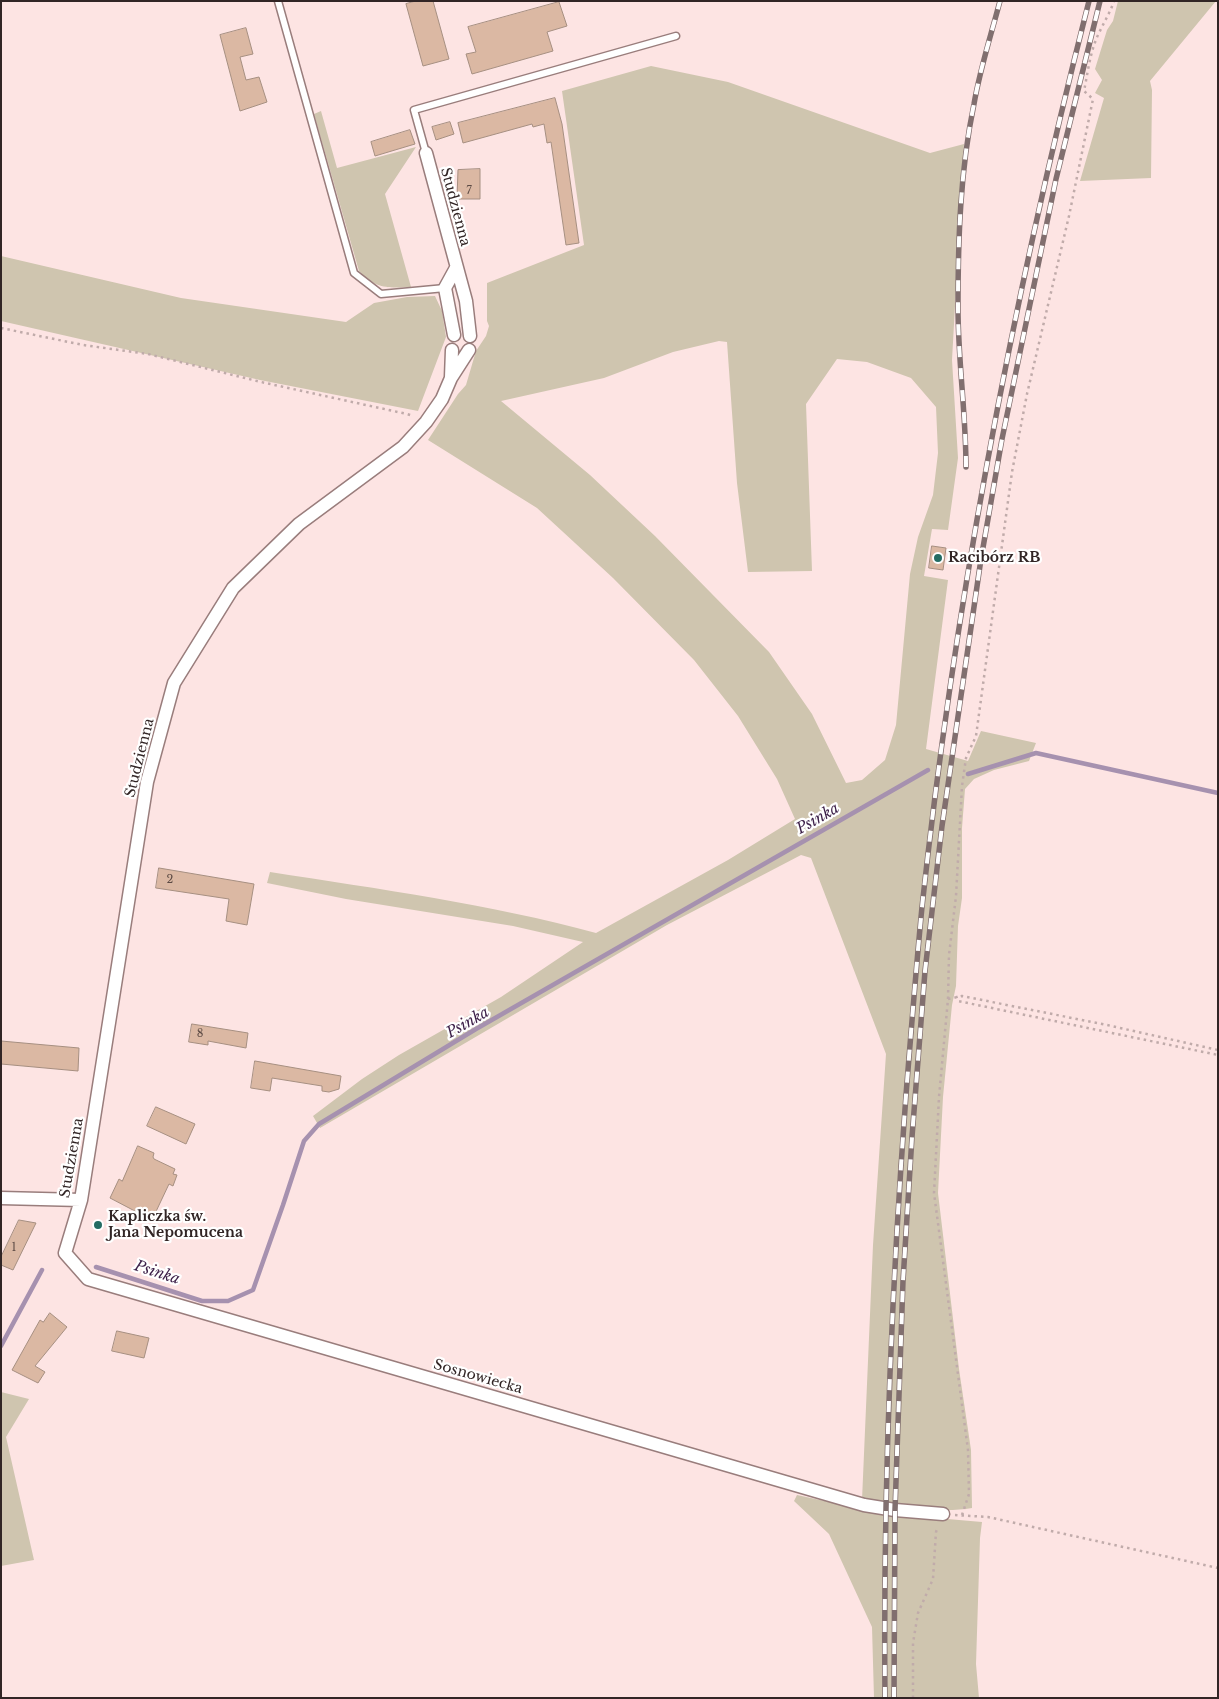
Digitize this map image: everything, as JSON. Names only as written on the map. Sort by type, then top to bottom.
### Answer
[{"type":"street","name":"Studzienna","points":[[426,153],[466,301],[470,336]]},
{"type":"street","name":"Studzienna","points":[[445,288],[456,268]]},
{"type":"street","points":[[445,288],[454,335]]},
{"type":"street","name":"Studzienna","points":[[452,350],[452,378]]},
{"type":"street","name":"Studzienna","points":[[64,1253],[82,1200],[147,782],[174,684],[234,588],[299,524],[403,447],[426,422],[442,399],[469,350]]},
{"type":"street","points":[[1,1198],[82,1200]]},
{"type":"street","name":"Sosnowiecka","points":[[64,1253],[88,1279],[854,1502],[895,1510],[943,1514]]},
{"type":"lane","points":[[278,1],[354,273],[381,294],[445,288]]},
{"type":"lane","points":[[426,153],[414,110],[676,36]]},
{"type":"path","points":[[1114,1],[1098,34],[1088,67],[1084,91],[1093,99],[1027,394],[1012,472],[976,736],[966,758],[962,786],[956,896],[949,955],[948,999],[939,1097],[934,1193],[968,1450],[969,1494],[962,1515],[988,1518],[1218,1568]]},
{"type":"path","points":[[1,328],[83,345],[148,354],[260,382],[407,414],[426,422]]},
{"type":"path","points":[[956,996],[958,1002],[1218,1055]]},
{"type":"path","points":[[948,999],[962,996],[1218,1050]]},
{"type":"path","points":[[913,1698],[914,1643],[918,1613],[933,1579],[936,1532],[943,1514]]},
{"type":"shaded area","points":[[1118,1],[1216,1],[1150,81],[1152,90],[1151,178],[1080,181],[1104,98],[1095,93],[1102,80],[1095,69],[1107,30],[1113,21]]},
{"type":"shaded area","points":[[651,66],[728,82],[930,153],[964,144],[952,360],[958,458],[948,530],[932,529],[924,576],[948,580],[926,749],[968,761],[981,731],[1036,743],[1029,761],[994,770],[974,779],[965,789],[962,828],[962,898],[958,926],[956,986],[952,1005],[943,1097],[938,1193],[959,1369],[971,1450],[972,1508],[958,1510],[931,1509],[862,1500],[873,1245],[886,1054],[811,858],[801,855],[667,925],[320,1128],[313,1116],[362,1079],[399,1055],[501,997],[583,942],[513,926],[346,899],[267,883],[270,872],[475,905],[596,933],[728,860],[795,819],[777,779],[738,716],[694,660],[613,578],[537,508],[428,440],[466,385],[476,351],[486,336],[489,326],[487,321],[487,283],[584,245],[562,91]],"holes":[[[719,341],[727,342],[737,483],[748,572],[812,571],[806,404],[837,359],[867,362],[911,378],[936,407],[938,453],[933,495],[918,537],[910,574],[896,725],[885,760],[862,780],[846,783],[812,714],[769,652],[655,536],[590,475],[501,401],[604,378],[673,352]]]},
{"type":"shaded area","points":[[321,111],[337,168],[416,147],[385,194],[411,287],[382,286],[371,281],[359,271],[314,114]]},
{"type":"shaded area","points":[[1,256],[181,298],[346,322],[374,303],[407,297],[435,296],[442,311],[446,337],[418,411],[260,380],[1,321]]},
{"type":"shaded area","points":[[1,1392],[29,1399],[6,1437],[34,1560],[1,1566]]},
{"type":"shaded area","points":[[797,1495],[857,1508],[982,1522],[976,1664],[979,1698],[874,1698],[872,1627],[829,1534],[794,1501]]},
{"type":"building","points":[[416,1],[433,1],[449,59],[423,66],[406,4]]},
{"type":"building","points":[[559,2],[567,26],[547,32],[553,51],[472,74],[466,54],[476,52],[468,27]]},
{"type":"building","points":[[246,28],[253,54],[240,57],[246,80],[259,77],[267,102],[240,111],[220,35]]},
{"type":"building","points":[[555,98],[562,124],[579,243],[566,245],[551,142],[547,143],[544,124],[533,127],[532,124],[463,143],[458,123]]},
{"type":"building","points":[[450,122],[454,134],[436,140],[432,127]]},
{"type":"building","points":[[410,130],[415,144],[375,156],[371,142]]},
{"type":"building","points":[[480,169],[480,199],[457,199],[458,170]]},
{"type":"building","name":"Racibórz RB","points":[[932,546],[946,548],[943,570],[929,568]]},
{"type":"building","points":[[159,868],[254,884],[247,925],[226,921],[229,899],[156,888]]},
{"type":"building","points":[[192,1024],[248,1033],[246,1048],[208,1041],[208,1045],[189,1042]]},
{"type":"building","points":[[1,1041],[79,1048],[78,1071],[1,1064]]},
{"type":"building","points":[[255,1061],[341,1076],[339,1089],[329,1092],[322,1091],[322,1086],[272,1078],[270,1091],[251,1088]]},
{"type":"building","points":[[156,1107],[195,1124],[186,1144],[147,1126]]},
{"type":"building","points":[[138,1146],[154,1153],[154,1159],[175,1169],[173,1174],[177,1175],[173,1186],[169,1184],[152,1220],[110,1198],[119,1179],[122,1181]]},
{"type":"building","points":[[19,1220],[36,1223],[13,1270],[1,1265],[1,1257]]},
{"type":"building","points":[[50,1313],[67,1327],[35,1366],[45,1372],[38,1383],[12,1370],[40,1320],[43,1322]]},
{"type":"building","points":[[117,1331],[149,1338],[144,1358],[112,1351]]},
{"type":"waterway","name":"Psinka","points":[[968,774],[1036,753],[1218,793]]},
{"type":"waterway","name":"Psinka","points":[[96,1267],[202,1301],[228,1301],[253,1290],[304,1141],[319,1124],[476,1029],[928,770]]},
{"type":"waterway","name":"Psinka","points":[[1,1346],[42,1270]]},
{"type":"railway","points":[[966,467],[958,328],[961,206],[969,129],[976,91],[1000,1]]},
{"type":"railway","points":[[885,1698],[885,1547],[892,1321],[906,1095],[922,907],[951,678],[989,451],[1035,225],[1089,1]]},
{"type":"railway","points":[[894,1698],[895,1510],[903,1281],[925,971],[942,826],[981,559],[1002,439],[1056,179],[1100,1]]},
{"type":"place","name":"Racibórz RB","points":[[938,558]]},
{"type":"place","name":"Kapliczka św. Jana Nepomucena","points":[[98,1225]]}]
